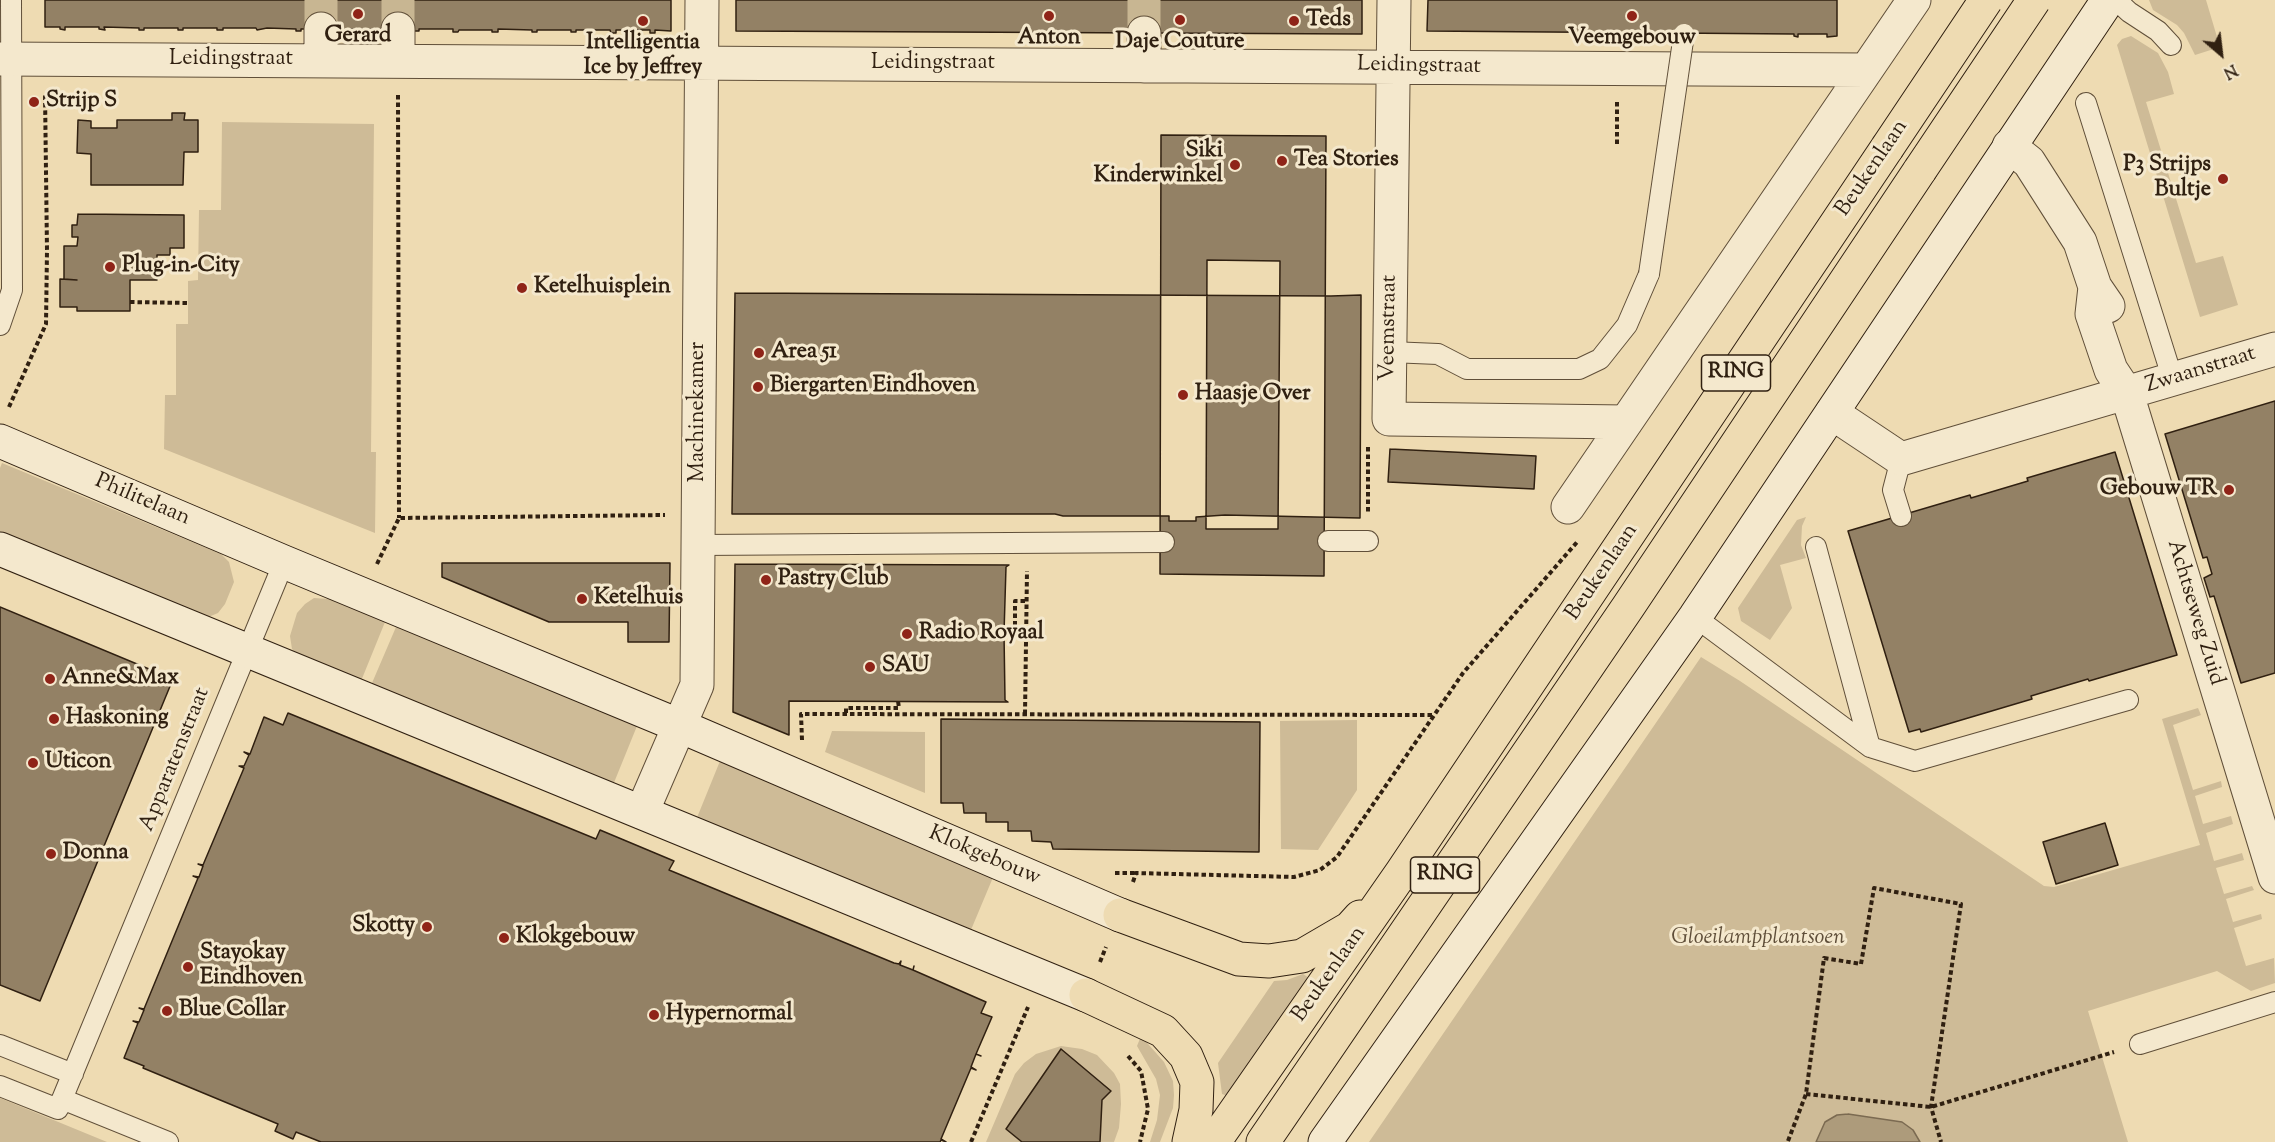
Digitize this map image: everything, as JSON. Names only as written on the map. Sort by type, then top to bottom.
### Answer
[{"type":"main road","name":"Beukenlaan","points":[[1214,1142],[1402,872],[1986,0]]},
{"type":"main road","name":"Beukenlaan","points":[[1263,1142],[1628,607],[2034,0]]},
{"type":"main road","points":[[1120,915],[1239,959],[1269,961],[1302,956],[1350,928],[1402,872]]},
{"type":"main road","points":[[1086,995],[1163,1031],[1186,1056],[1197,1082],[1196,1110],[1189,1142]]},
{"type":"street","name":"Machinekamer","points":[[642,812],[697,685],[702,0]]},
{"type":"street","name":"Veemstraat","points":[[1389,419],[1394,0]]},
{"type":"street","points":[[1576,521],[1626,422],[1914,0]]},
{"type":"street","points":[[1325,1142],[1695,617],[2108,0]]},
{"type":"street","points":[[398,29],[398,61]]},
{"type":"street","points":[[1144,33],[1144,66]]},
{"type":"street","name":"Leidingstraat","points":[[6,59],[321,45],[398,61],[1866,70]]},
{"type":"street","name":"Achtseweg Zuid","points":[[2009,146],[2029,162],[2080,242],[2095,287],[2092,314],[2111,370],[2127,394],[2268,831],[2275,877]]},
{"type":"street","name":"Zwaanstraat","points":[[2127,394],[2275,349]]},
{"type":"street","points":[[1832,413],[1901,459],[2127,394]]},
{"type":"street","points":[[1389,419],[1626,422]]},
{"type":"street","name":"Philitelaan","points":[[0,441],[284,562]]},
{"type":"street","points":[[0,549],[1086,995]]},
{"type":"street","name":"Klokgebouw","points":[[284,562],[680,726],[1120,915]]},
{"type":"lane","points":[[0,325],[12,290],[6,59],[11,0]]},
{"type":"lane","points":[[2116,0],[2129,12],[2158,31],[2171,45]]},
{"type":"lane","points":[[1390,352],[1438,354],[1467,369],[1579,369],[1600,359],[1627,325],[1649,274],[1683,34]]},
{"type":"lane","points":[[2086,103],[2173,380]]},
{"type":"lane","points":[[1901,459],[1893,490],[1901,516]]},
{"type":"lane","points":[[698,530],[1028,543],[1164,542]]},
{"type":"lane","points":[[1328,541],[1368,541]]},
{"type":"lane","points":[[1816,547],[1870,747]]},
{"type":"lane","name":"Apparatenstraat","points":[[60,1104],[284,562]]},
{"type":"lane","points":[[1695,617],[1870,747],[1915,761],[2128,700]]},
{"type":"lane","points":[[2140,1044],[2275,1002]]},
{"type":"lane","points":[[0,1045],[73,1074]]},
{"type":"lane","points":[[0,1086],[60,1104],[168,1142]]},
{"type":"path","points":[[376,565],[399,518],[398,61]]},
{"type":"path","points":[[1617,68],[1617,146]]},
{"type":"path","points":[[130,302],[188,303]]},
{"type":"path","points":[[1368,541],[1368,440],[1389,419]]},
{"type":"path","points":[[399,518],[698,530]]},
{"type":"path","name":"Beukenlaan","points":[[1086,995],[1136,873],[1294,877],[1320,870],[1337,857],[1463,672],[1576,521]]},
{"type":"path","points":[[1025,714],[1028,543]]},
{"type":"path","points":[[1015,633],[1015,601],[1027,601]]},
{"type":"path","points":[[1005,633],[1027,633]]},
{"type":"path","points":[[846,714],[846,708],[898,708],[898,701]]},
{"type":"path","points":[[803,748],[801,714],[1434,715]]},
{"type":"path","points":[[1787,1142],[1806,1094],[1824,958],[1861,964],[1874,888],[1961,904],[1931,1107],[1941,1142]]},
{"type":"path","points":[[971,1142],[1032,998]]},
{"type":"path","points":[[1806,1094],[1931,1107],[2140,1044]]},
{"type":"path","points":[[1123,1050],[1141,1071],[1148,1110],[1140,1142]]},
{"type":"green space","points":[[2149,0],[2206,0],[2220,47],[2195,55],[2184,33],[2177,25],[2153,10]]},
{"type":"green space","points":[[2131,36],[2158,53],[2168,72],[2174,94],[2146,102],[2196,263],[2223,256],[2238,305],[2200,317],[2117,45],[2122,39]]},
{"type":"green space","points":[[222,122],[374,124],[371,452],[376,452],[375,533],[164,449],[165,395],[176,395],[176,324],[188,324],[188,281],[198,280],[199,210],[221,210]]},
{"type":"green space","points":[[2,463],[221,554],[229,562],[234,582],[225,604],[218,613],[206,618],[0,539],[0,468]]},
{"type":"green space","points":[[1806,517],[1802,526],[1801,545],[1806,558],[1780,565],[1792,608],[1770,640],[1741,621],[1738,608],[1797,520]]},
{"type":"green space","points":[[314,598],[329,599],[385,622],[359,686],[298,657],[292,649],[290,636],[297,613]]},
{"type":"green space","points":[[396,627],[637,726],[611,790],[369,690]]},
{"type":"green space","name":"Gloeilampplantsoen","points":[[1701,657],[2044,886],[2054,887],[2200,845],[2162,719],[2198,708],[2201,715],[2173,725],[2193,790],[2221,781],[2222,787],[2195,796],[2203,824],[2231,816],[2233,824],[2206,833],[2214,861],[2242,853],[2244,860],[2216,868],[2224,894],[2252,886],[2254,890],[2226,899],[2233,922],[2261,914],[2262,919],[2234,928],[2246,966],[2274,958],[2275,983],[2251,991],[2217,971],[2088,1011],[2128,1142],[1369,1142]]},
{"type":"green space","points":[[1357,720],[1357,790],[1318,850],[1281,849],[1280,721]]},
{"type":"green space","points":[[832,731],[925,732],[925,793],[825,752]]},
{"type":"green space","points":[[720,761],[994,875],[968,937],[694,825]]},
{"type":"green space","points":[[1303,974],[1309,978],[1228,1096],[1222,1094],[1218,1063],[1274,981],[1287,980]]},
{"type":"green space","points":[[1141,1036],[1164,1062],[1173,1081],[1173,1108],[1160,1142],[1150,1142],[1157,1120],[1160,1095],[1156,1079],[1137,1046]]},
{"type":"green space","points":[[1061,1046],[1082,1049],[1097,1055],[1114,1073],[1120,1084],[1121,1104],[1119,1128],[1114,1142],[986,1142],[1015,1074],[1036,1054]]},
{"type":"green space","points":[[0,1098],[107,1142],[0,1142]]},
{"type":"shaded area","points":[[1848,1114],[1902,1122],[1913,1130],[1920,1142],[1816,1142],[1825,1122],[1837,1115]]},
{"type":"building","name":"Gerard","points":[[45,0],[671,0],[671,31],[655,30],[655,33],[650,33],[650,30],[616,30],[616,33],[611,33],[610,30],[571,32],[571,30],[537,30],[537,32],[532,32],[532,30],[498,29],[498,32],[459,30],[453,32],[453,29],[414,31],[414,29],[380,29],[380,31],[374,31],[374,29],[340,29],[340,31],[335,31],[301,29],[301,31],[296,31],[296,29],[267,28],[217,30],[217,28],[183,28],[183,30],[178,30],[178,28],[144,28],[144,30],[139,30],[139,28],[104,27],[105,30],[99,27],[65,27],[65,30],[60,27],[45,27]]},
{"type":"building","name":"Anton","points":[[736,0],[1362,0],[1362,34],[736,31]]},
{"type":"building","name":"Veemgebouw","points":[[1428,0],[1837,0],[1837,36],[1827,37],[1827,34],[1798,34],[1798,37],[1794,34],[1427,31]]},
{"type":"building","points":[[172,113],[185,113],[184,120],[198,120],[198,152],[184,152],[183,185],[91,185],[91,154],[77,153],[78,120],[91,121],[91,128],[117,128],[117,120],[172,120]]},
{"type":"building","name":"Haasje Over","points":[[1161,135],[1326,136],[1324,576],[1160,574]],"holes":[[[1207,260],[1280,261],[1278,529],[1206,529]]]},
{"type":"building","name":"Plug-in-City","points":[[78,214],[184,215],[184,248],[170,248],[170,255],[157,255],[157,280],[130,280],[130,311],[77,311],[77,307],[60,307],[60,279],[77,280],[64,279],[64,246],[77,246],[78,237],[72,237],[72,225],[77,225]]},
{"type":"building","points":[[735,293],[1361,295],[1360,518],[1225,515],[1196,517],[1196,521],[1169,521],[1169,516],[1063,516],[1055,514],[732,514]]},
{"type":"building","name":"Gebouw TR","points":[[2275,401],[2275,673],[2241,683],[2214,596],[2210,597],[2204,578],[2212,574],[2207,557],[2203,558],[2165,434]]},
{"type":"building","points":[[1390,449],[1536,456],[1534,489],[1388,482]]},
{"type":"building","points":[[2115,452],[2177,655],[2031,696],[2032,699],[1921,732],[1920,729],[1909,732],[1848,531],[1970,495],[1971,498],[2028,481],[2027,478]]},
{"type":"building","name":"Ketelhuis","points":[[442,563],[670,563],[669,642],[628,642],[628,622],[549,622],[442,577]]},
{"type":"building","name":"SAU","points":[[735,564],[1009,565],[1006,567],[1004,633],[1005,700],[1008,702],[789,701],[789,735],[733,712]]},
{"type":"building","name":"Donna","points":[[0,607],[173,679],[40,1001],[0,985]]},
{"type":"building","name":"Klokgebouw","points":[[288,713],[596,839],[600,830],[674,861],[669,870],[894,963],[899,964],[901,961],[900,965],[986,1002],[981,1013],[992,1017],[971,1067],[976,1070],[971,1068],[941,1139],[946,1142],[941,1140],[940,1142],[321,1142],[296,1132],[293,1139],[275,1131],[278,1124],[124,1058],[138,1023],[133,1021],[139,1022],[144,1010],[139,1008],[144,1009],[198,878],[193,876],[199,877],[203,866],[198,864],[203,865],[244,768],[239,766],[244,766],[249,755],[244,752],[250,754],[264,717],[283,725]]},
{"type":"building","points":[[941,719],[1260,722],[1259,852],[1053,849],[1051,842],[1032,841],[1031,831],[1008,831],[1008,822],[986,822],[986,813],[964,813],[963,803],[941,803]]},
{"type":"building","points":[[2105,823],[2118,865],[2056,884],[2043,842]]},
{"type":"building","points":[[1061,1049],[1111,1091],[1102,1100],[1100,1142],[1022,1142],[1006,1129]]},
{"type":"tunnel","points":[[321,0],[321,29]]},
{"type":"tunnel","points":[[398,0],[398,29]]},
{"type":"tunnel","points":[[1144,0],[1144,33]]},
{"type":"place","name":"Gerard","points":[[358,14]]},
{"type":"place","name":"Anton","points":[[1049,16]]},
{"type":"place","name":"Veemgebouw","points":[[1632,16]]},
{"type":"place","name":"Daje Couture","points":[[1180,20]]},
{"type":"place","name":"Intelligentia Ice by Jeffrey","points":[[643,21]]},
{"type":"place","name":"Teds","points":[[1294,21]]},
{"type":"place","name":"Strijp S","points":[[34,102]]},
{"type":"place","name":"Tea Stories","points":[[1282,161]]},
{"type":"place","name":"Siki Kinderwinkel","points":[[1235,165]]},
{"type":"place","name":"P3 Strijps Bultje","points":[[2223,179]]},
{"type":"place","name":"Plug-in-City","points":[[110,267]]},
{"type":"place","name":"Ketelhuisplein","points":[[522,288]]},
{"type":"place","name":"Area 51","points":[[759,353]]},
{"type":"place","name":"Biergarten Eindhoven","points":[[758,387]]},
{"type":"place","name":"Haasje Over","points":[[1183,395]]},
{"type":"place","name":"Gebouw TR","points":[[2229,490]]},
{"type":"place","name":"Pastry Club","points":[[766,580]]},
{"type":"place","name":"Ketelhuis","points":[[582,599]]},
{"type":"place","name":"Radio Royaal","points":[[907,634]]},
{"type":"place","name":"SAU","points":[[870,667]]},
{"type":"place","name":"Anne&Max","points":[[50,679]]},
{"type":"place","name":"Haskoning","points":[[54,719]]},
{"type":"place","name":"Uticon","points":[[33,763]]},
{"type":"place","name":"Donna","points":[[51,854]]},
{"type":"place","name":"Skotty","points":[[427,927]]},
{"type":"place","name":"Klokgebouw","points":[[504,938]]},
{"type":"place","name":"Stayokay Eindhoven","points":[[188,967]]},
{"type":"place","name":"Blue Collar","points":[[167,1011]]},
{"type":"place","name":"Hypernormal","points":[[654,1015]]}]
